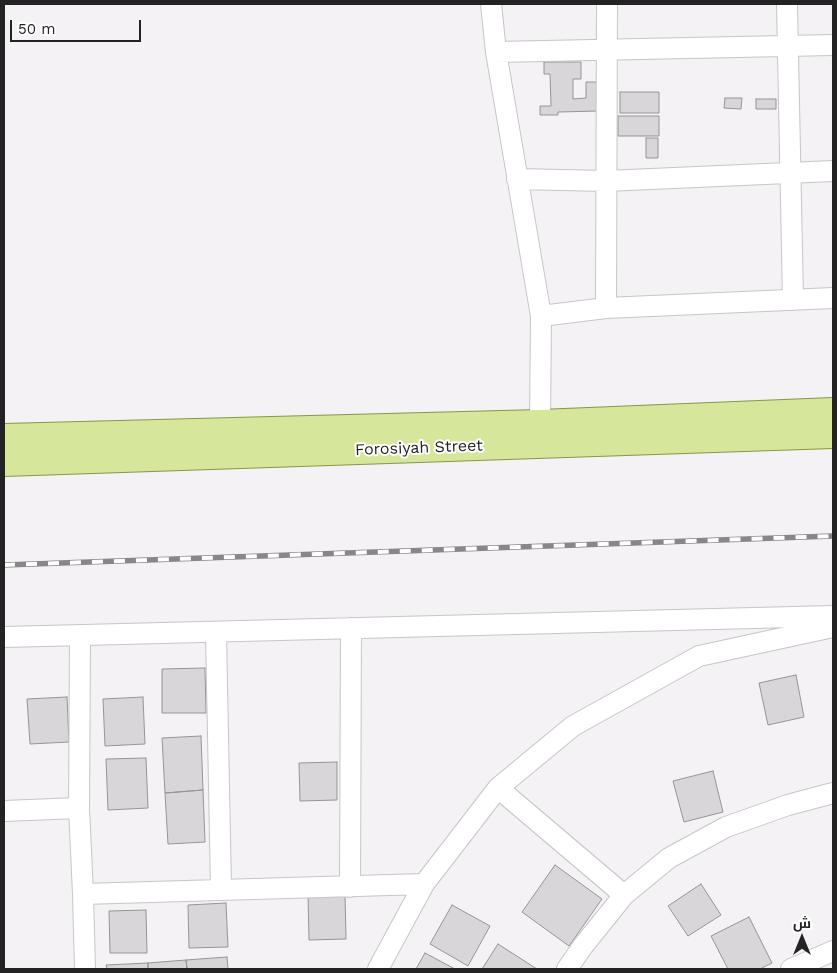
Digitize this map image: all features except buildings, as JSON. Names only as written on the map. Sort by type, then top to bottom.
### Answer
[{"type":"main road","name":"Forosiyah Street","points":[[4,438],[540,424],[833,412]]},
{"type":"main road","name":"Forosiyah Street","points":[[4,462],[833,434]]},
{"type":"street","points":[[491,4],[496,52],[541,316],[540,424]]},
{"type":"street","points":[[606,308],[607,4]]},
{"type":"street","points":[[787,4],[793,300]]},
{"type":"street","points":[[496,52],[833,45]]},
{"type":"street","points":[[517,180],[606,181],[833,172]]},
{"type":"street","points":[[541,316],[606,308],[833,298]]},
{"type":"street","points":[[4,637],[833,616]]},
{"type":"street","points":[[378,969],[424,884],[498,788],[573,726],[699,656],[833,627]]},
{"type":"street","points":[[350,887],[351,628]]},
{"type":"street","points":[[216,632],[221,889]]},
{"type":"street","points":[[80,635],[80,808],[84,894],[84,969]]},
{"type":"street","points":[[498,788],[624,895]]},
{"type":"street","points":[[567,969],[624,895],[669,858],[726,827],[788,805],[833,792]]},
{"type":"street","points":[[4,811],[80,808]]},
{"type":"street","points":[[84,894],[424,884]]},
{"type":"street","points":[[791,969],[833,951]]},
{"type":"railway","points":[[4,565],[833,536]]}]
